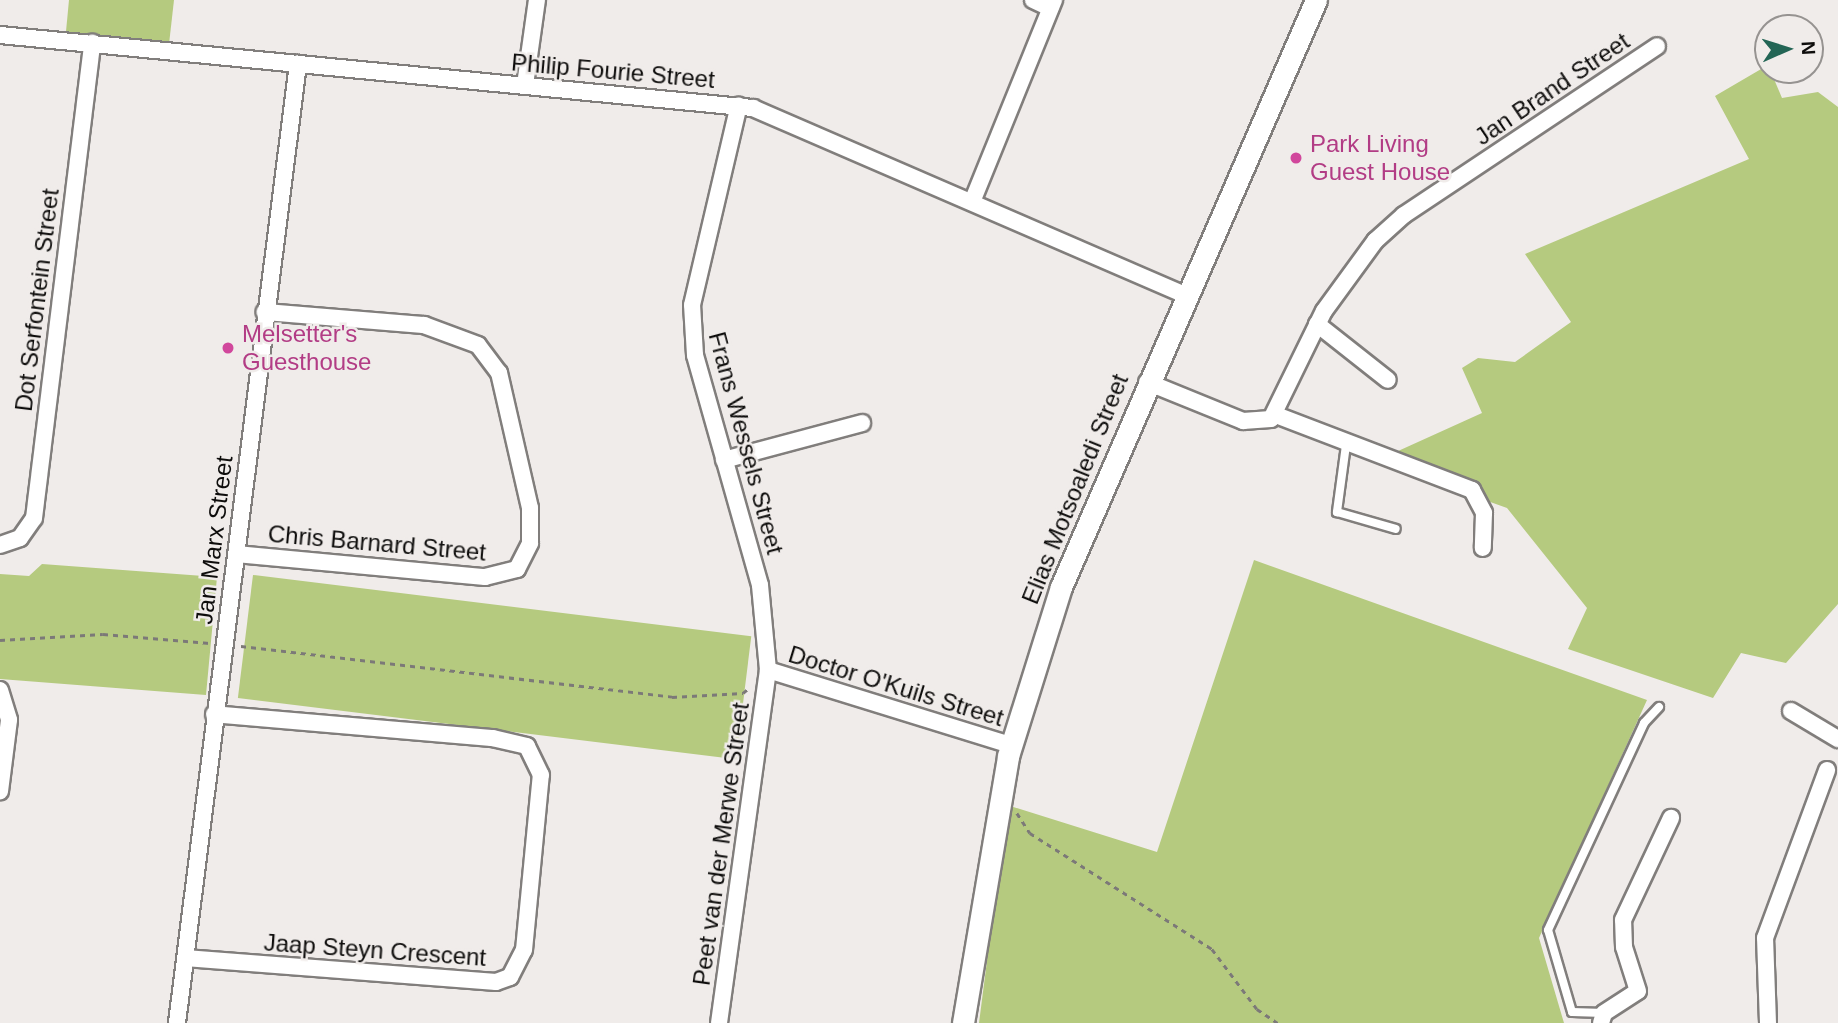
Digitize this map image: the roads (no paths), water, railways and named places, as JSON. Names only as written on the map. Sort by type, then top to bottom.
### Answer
[{"type":"street","points":[[525,85],[537,0]]},
{"type":"street","points":[[972,202],[1052,4],[1033,0]]},
{"type":"street","name":"Elias Motsoaledi Street","points":[[963,1023],[1010,745],[1078,542],[1316,0]]},
{"type":"street","name":"Philip Fourie Street","points":[[0,35],[739,105],[1185,295]]},
{"type":"street","name":"Dot Serfontein Street","points":[[0,545],[20,538],[34,518],[92,43]]},
{"type":"street","name":"Jan Brand Street","points":[[1276,415],[1317,324],[1375,241],[1404,215],[1657,46]]},
{"type":"street","name":"Jan Marx Street","points":[[177,1023],[298,64]]},
{"type":"street","name":"Frans Wessels Street","points":[[739,105],[692,305],[695,355],[760,585],[768,670]]},
{"type":"street","name":"Chris Barnard Street","points":[[236,554],[485,577],[517,569],[530,543],[530,508],[499,373],[478,345],[424,325],[265,312]]},
{"type":"street","points":[[1317,324],[1388,380]]},
{"type":"street","points":[[1147,382],[1242,421],[1276,415],[1346,445],[1474,491],[1486,520],[1483,548]]},
{"type":"street","points":[[724,460],[862,423]]},
{"type":"street","name":"Doctor O'Kuils Street","points":[[768,670],[1010,745]]},
{"type":"street","name":"Peet van der Merwe Street","points":[[719,1023],[768,670]]},
{"type":"street","points":[[0,690],[9,720],[0,791]]},
{"type":"street","points":[[1791,711],[1838,739]]},
{"type":"street","name":"Jaap Steyn Crescent","points":[[185,958],[496,982],[510,977],[524,950],[541,775],[527,746],[214,713]]},
{"type":"street","points":[[1768,1023],[1765,938],[1827,770]]},
{"type":"street","points":[[1603,1018],[1638,991],[1624,947],[1623,920],[1671,818]]},
{"type":"lane","points":[[1346,445],[1337,512],[1396,528]]},
{"type":"lane","points":[[1603,1018],[1572,1012],[1548,930],[1644,723],[1659,707]]},
{"type":"place","name":"Park Living Guest House","points":[[1296,158]]},
{"type":"place","name":"Melsetter's Guesthouse","points":[[228,348]]}]
